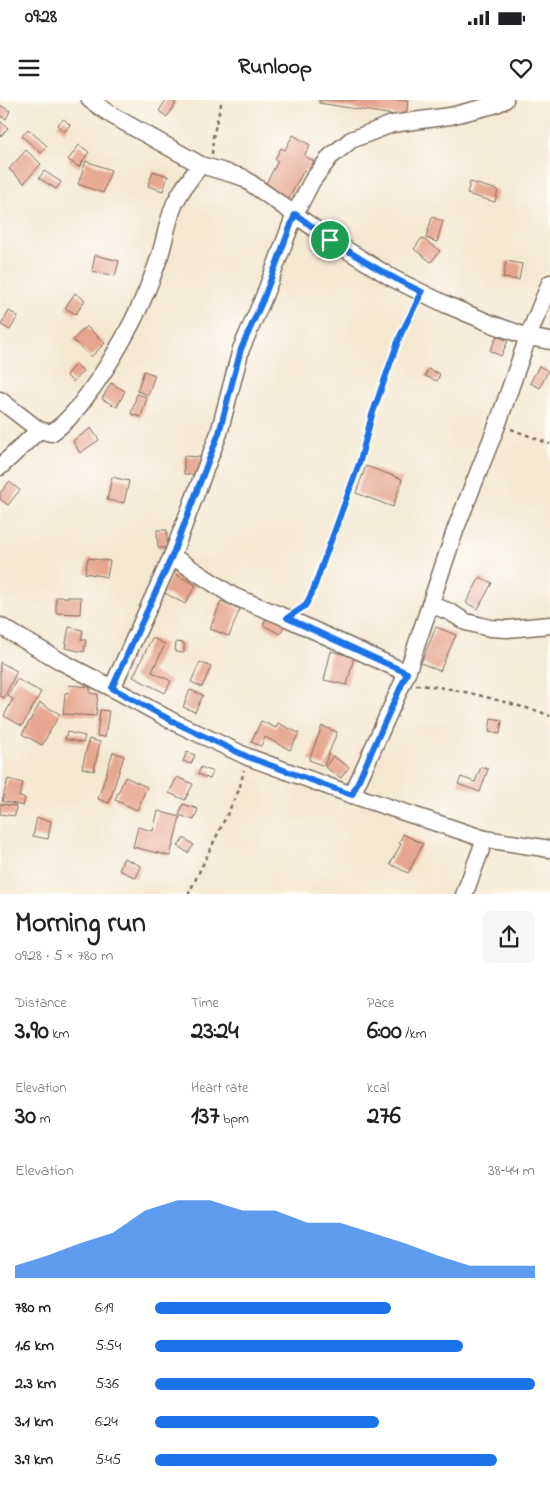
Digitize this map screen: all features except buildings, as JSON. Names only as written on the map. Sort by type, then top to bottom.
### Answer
[{"type":"street","points":[[90,100],[113,116],[206,166],[242,177],[330,240],[384,273],[455,308],[528,337],[550,341]]},
{"type":"street","points":[[112,688],[172,556],[219,433],[241,349],[263,300],[295,214],[318,173],[330,158],[351,140],[392,124],[450,116],[494,105],[506,100]]},
{"type":"street","points":[[0,400],[39,430],[51,433],[64,425],[86,398],[113,358],[139,311],[151,282],[175,203],[188,180],[206,166]]},
{"type":"street","points":[[352,795],[405,679],[456,528],[498,423],[528,337],[550,283]]},
{"type":"street","points":[[0,467],[39,430]]},
{"type":"street","points":[[172,556],[233,596],[287,618],[405,679]]},
{"type":"street","points":[[430,604],[450,612],[466,622],[490,628],[507,629],[550,625]]},
{"type":"street","points":[[0,626],[62,662],[176,723],[248,757],[352,795],[485,839],[550,850]]},
{"type":"street","points":[[464,894],[485,839]]},
{"type":"path","points":[[206,166],[222,100]]},
{"type":"path","points":[[287,618],[305,606],[312,593],[360,461],[372,415],[400,336],[422,292]]},
{"type":"path","points":[[498,423],[550,444]]},
{"type":"path","points":[[405,679],[461,690],[550,716]]},
{"type":"path","points":[[188,894],[239,790],[248,757]]},
{"type":"route","points":[[295,214],[330,240],[392,278],[422,292],[400,336],[372,415],[360,461],[312,593],[305,606],[296,614],[287,618],[407,673],[352,795],[248,757],[176,723],[112,688],[172,556],[219,433],[241,349],[263,300],[295,214]]}]
